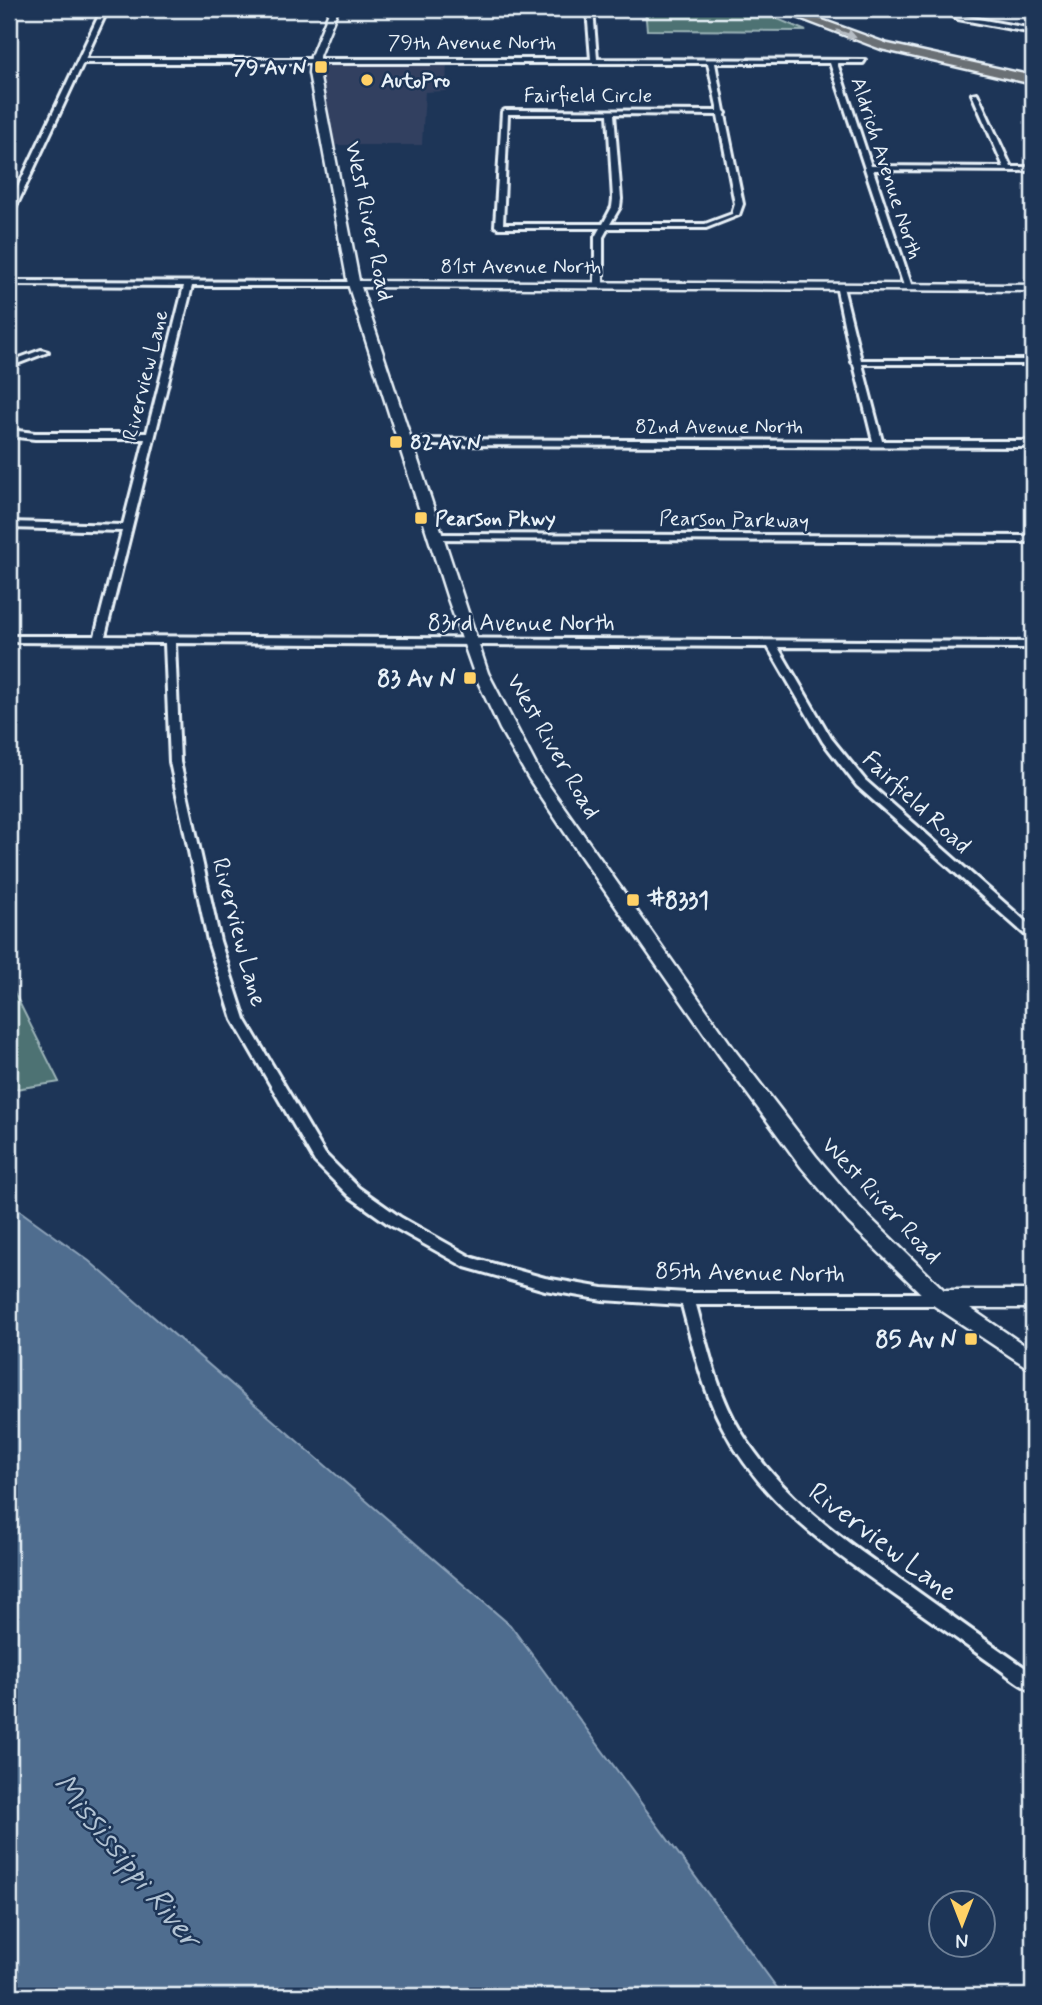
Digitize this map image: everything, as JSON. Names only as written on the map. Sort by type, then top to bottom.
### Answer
[{"type":"highway","points":[[782,9],[885,47],[1033,80]]},
{"type":"highway","points":[[818,9],[889,34],[1033,67]]},
{"type":"street","points":[[9,213],[105,9]]},
{"type":"street","name":"West River Road","points":[[334,9],[314,60],[354,284],[434,537],[470,643],[498,710],[534,775],[730,1058],[831,1188],[940,1299],[1033,1362]]},
{"type":"street","points":[[590,9],[594,61]]},
{"type":"street","points":[[944,9],[970,20],[1033,31]]},
{"type":"street","points":[[605,226],[706,226],[735,215],[738,204],[711,60]]},
{"type":"street","name":"79th Avenue North","points":[[81,61],[863,61]]},
{"type":"street","name":"Aldrich Avenue North","points":[[833,61],[908,287]]},
{"type":"street","points":[[975,94],[1008,169]]},
{"type":"street","name":"Fairfield Circle","points":[[605,226],[499,226],[505,112],[723,113]]},
{"type":"street","points":[[598,285],[598,242],[616,207],[617,199],[611,113]]},
{"type":"street","points":[[869,168],[1033,169]]},
{"type":"street","name":"81st Avenue North","points":[[9,283],[1033,288]]},
{"type":"street","name":"Riverview Lane","points":[[99,640],[189,283]]},
{"type":"street","points":[[839,287],[878,444]]},
{"type":"street","points":[[9,365],[44,352]]},
{"type":"street","points":[[856,362],[1033,362]]},
{"type":"street","points":[[9,433],[151,436]]},
{"type":"street","name":"82nd Avenue North","points":[[404,442],[1033,444]]},
{"type":"street","points":[[9,525],[128,528]]},
{"type":"street","name":"Pearson Parkway","points":[[434,537],[1033,539]]},
{"type":"street","name":"83rd Avenue North","points":[[9,639],[1033,645]]},
{"type":"street","name":"Riverview Lane","points":[[170,641],[175,762],[214,941],[239,1020],[320,1158],[354,1192],[395,1222],[470,1263]]},
{"type":"street","name":"Fairfield Road","points":[[772,645],[827,740],[861,782],[1033,935]]},
{"type":"street","name":"85th Avenue North","points":[[470,1263],[545,1284],[603,1294],[687,1299],[1033,1299]]},
{"type":"street","name":"Riverview Lane","points":[[687,1299],[714,1394],[734,1435],[761,1475],[796,1512],[837,1545],[1033,1683]]},
{"type":"shaded area","points":[[330,61],[447,61],[446,91],[425,92],[422,145],[332,145],[319,66]]},
{"type":"green space","points":[[645,9],[754,9],[806,31],[647,30]]},
{"type":"green space","points":[[9,982],[59,1082],[60,1082],[9,1090]]},
{"type":"water","name":"Mississippi River","points":[[9,1203],[89,1261],[510,1625],[783,1996],[9,1996]]},
{"type":"place","name":"79 Av N","points":[[321,67]]},
{"type":"place","name":"AutoPro","points":[[367,80]]},
{"type":"place","name":"82 Av N","points":[[396,442]]},
{"type":"place","name":"Pearson Pkwy","points":[[421,518]]},
{"type":"place","name":"83 Av N","points":[[470,678]]},
{"type":"place","name":"#8331","points":[[633,900]]},
{"type":"place","name":"85 Av N","points":[[971,1339]]}]
